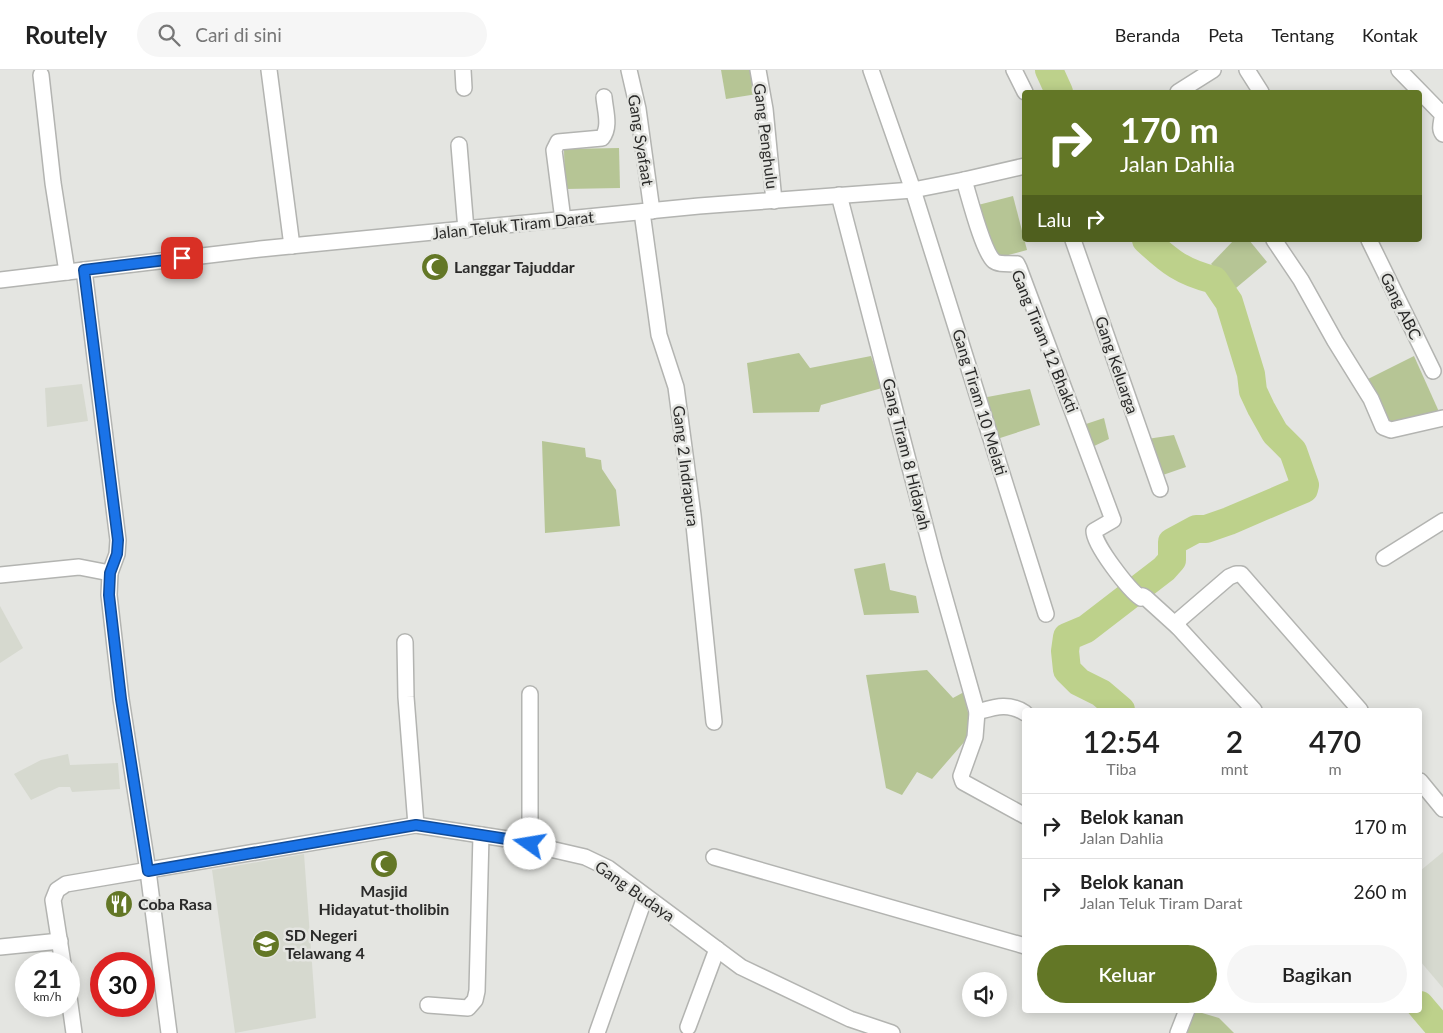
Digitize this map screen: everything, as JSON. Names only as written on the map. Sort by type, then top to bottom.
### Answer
[{"type":"street","points":[[269,70],[292,246]]},
{"type":"street","points":[[463,70],[464,88]]},
{"type":"street","name":"Gang Syafaat","points":[[630,70],[639,117],[647,212]]},
{"type":"street","name":"Gang Penghulu","points":[[758,70],[765,109],[774,201]]},
{"type":"street","name":"Gang Tiram 10 Melati","points":[[871,70],[914,190],[1046,614]]},
{"type":"street","points":[[1014,70],[1024,90]]},
{"type":"street","points":[[1181,90],[1213,70]]},
{"type":"street","points":[[1247,70],[1260,90]]},
{"type":"street","points":[[1399,70],[1419,90]]},
{"type":"street","points":[[41,75],[53,183],[66,272]]},
{"type":"street","points":[[1422,94],[1442,114],[1441,127],[1443,134]]},
{"type":"street","points":[[563,220],[554,150],[555,145],[558,142],[602,138],[606,133],[607,125],[604,97]]},
{"type":"street","points":[[459,145],[466,230]]},
{"type":"street","name":"Jalan Teluk Tiram Darat","points":[[0,280],[292,246],[647,212],[914,190],[1022,167]]},
{"type":"street","name":"Gang Tiram 12 Bhakti","points":[[964,180],[981,235],[992,260],[996,263],[1017,264],[1019,268],[1113,520],[1094,531],[1094,534],[1106,557],[1134,592],[1141,598],[1143,596],[1146,598],[1178,627]]},
{"type":"street","name":"Gang Tiram 8 Hidayah","points":[[839,195],[934,560],[978,712]]},
{"type":"street","name":"Gang 2 Indrapura","points":[[647,212],[659,335],[676,387],[693,514],[714,722]]},
{"type":"street","name":"Gang Keluarga","points":[[1074,242],[1160,489]]},
{"type":"street","points":[[1275,242],[1301,280],[1335,341],[1371,399],[1383,427],[1391,430],[1443,418]]},
{"type":"street","name":"Gang ABC","points":[[1370,242],[1433,371]]},
{"type":"street","points":[[84,270],[118,540],[117,554],[110,573],[109,595],[121,699],[148,871],[169,1033]]},
{"type":"street","points":[[1384,558],[1443,521]]},
{"type":"street","points":[[0,575],[79,567],[110,573]]},
{"type":"street","points":[[1252,708],[1178,627],[1179,620],[1222,583],[1236,574],[1241,574],[1358,708]]},
{"type":"street","points":[[404,642],[406,697],[416,825]]},
{"type":"street","points":[[530,694],[530,844]]},
{"type":"street","points":[[1022,712],[1003,705],[978,712],[975,737],[961,776],[962,782],[1022,814]]},
{"type":"street","points":[[1422,783],[1443,809]]},
{"type":"street","name":"Gang Budaya","points":[[62,952],[53,900],[60,888],[72,882],[148,871],[416,825],[530,844],[585,857],[608,868],[741,967],[850,1019],[892,1033]]},
{"type":"street","points":[[428,1005],[468,1008],[475,1000],[481,835]]},
{"type":"street","points":[[714,857],[1022,945]]},
{"type":"street","points":[[597,1033],[645,897]]},
{"type":"street","points":[[0,947],[60,941]]},
{"type":"street","points":[[688,1027],[717,949]]},
{"type":"street","points":[[1178,1033],[1186,1013]]},
{"type":"street","points":[[72,1017],[74,1033]]},
{"type":"shaded area","points":[[82,384],[88,421],[47,427],[45,388]]},
{"type":"shaded area","points":[[0,606],[23,648],[0,663]]},
{"type":"shaded area","points":[[68,754],[70,765],[118,763],[120,789],[72,792],[70,787],[59,787],[31,800],[14,774],[41,760]]},
{"type":"shaded area","points":[[1443,852],[1443,988],[1422,963],[1422,869]]},
{"type":"shaded area","name":"SD Negeri Telawang 4","points":[[304,854],[316,1018],[235,1033],[212,870]]},
{"type":"green space","points":[[721,70],[752,70],[757,94],[726,99]]},
{"type":"green space","points":[[619,148],[620,188],[565,189],[564,149]]},
{"type":"green space","points":[[1013,196],[1022,231],[1022,242],[1025,242],[1027,250],[993,259],[978,205]]},
{"type":"green space","points":[[1232,242],[1251,242],[1267,262],[1236,288],[1211,264]]},
{"type":"green space","points":[[799,353],[810,368],[871,356],[882,388],[821,405],[819,412],[753,413],[747,363]]},
{"type":"green space","points":[[1414,356],[1440,414],[1388,428],[1366,380]]},
{"type":"green space","points":[[1030,389],[1040,425],[997,439],[982,398]]},
{"type":"green space","points":[[1104,418],[1109,439],[1090,448],[1080,426]]},
{"type":"green space","points":[[1174,435],[1186,467],[1160,476],[1147,439]]},
{"type":"green space","points":[[542,441],[585,448],[586,457],[601,460],[602,469],[616,490],[620,526],[545,533]]},
{"type":"green space","points":[[885,563],[890,590],[916,596],[919,613],[864,615],[854,569]]},
{"type":"green space","points":[[927,670],[953,698],[964,692],[972,733],[932,779],[917,772],[902,795],[886,788],[866,675]]},
{"type":"green space","points":[[1191,1013],[1202,1013],[1219,1018],[1234,1033],[1184,1033]]},
{"type":"waterway","points":[[1049,70],[1058,90]]},
{"type":"waterway","points":[[1119,708],[1101,693],[1079,682],[1067,670],[1065,651],[1067,637],[1086,629],[1164,569],[1172,560],[1172,542],[1196,529],[1206,529],[1229,521],[1304,489],[1305,485],[1293,451],[1275,433],[1253,391],[1251,374],[1229,302],[1214,280],[1185,270],[1148,242]]},
{"type":"waterway","points":[[1422,1007],[1437,1025]]},
{"type":"place","name":"Langgar Tajuddar","points":[[435,267]]},
{"type":"place","name":"Masjid Hidayatut-tholibin","points":[[384,864]]},
{"type":"place","name":"Coba Rasa","points":[[119,904]]},
{"type":"place","name":"SD Negeri Telawang 4","points":[[266,944]]},
{"type":"route","points":[[182,258],[84,270],[118,540],[117,554],[110,573],[109,595],[121,699],[148,871],[416,825],[530,844]]}]
